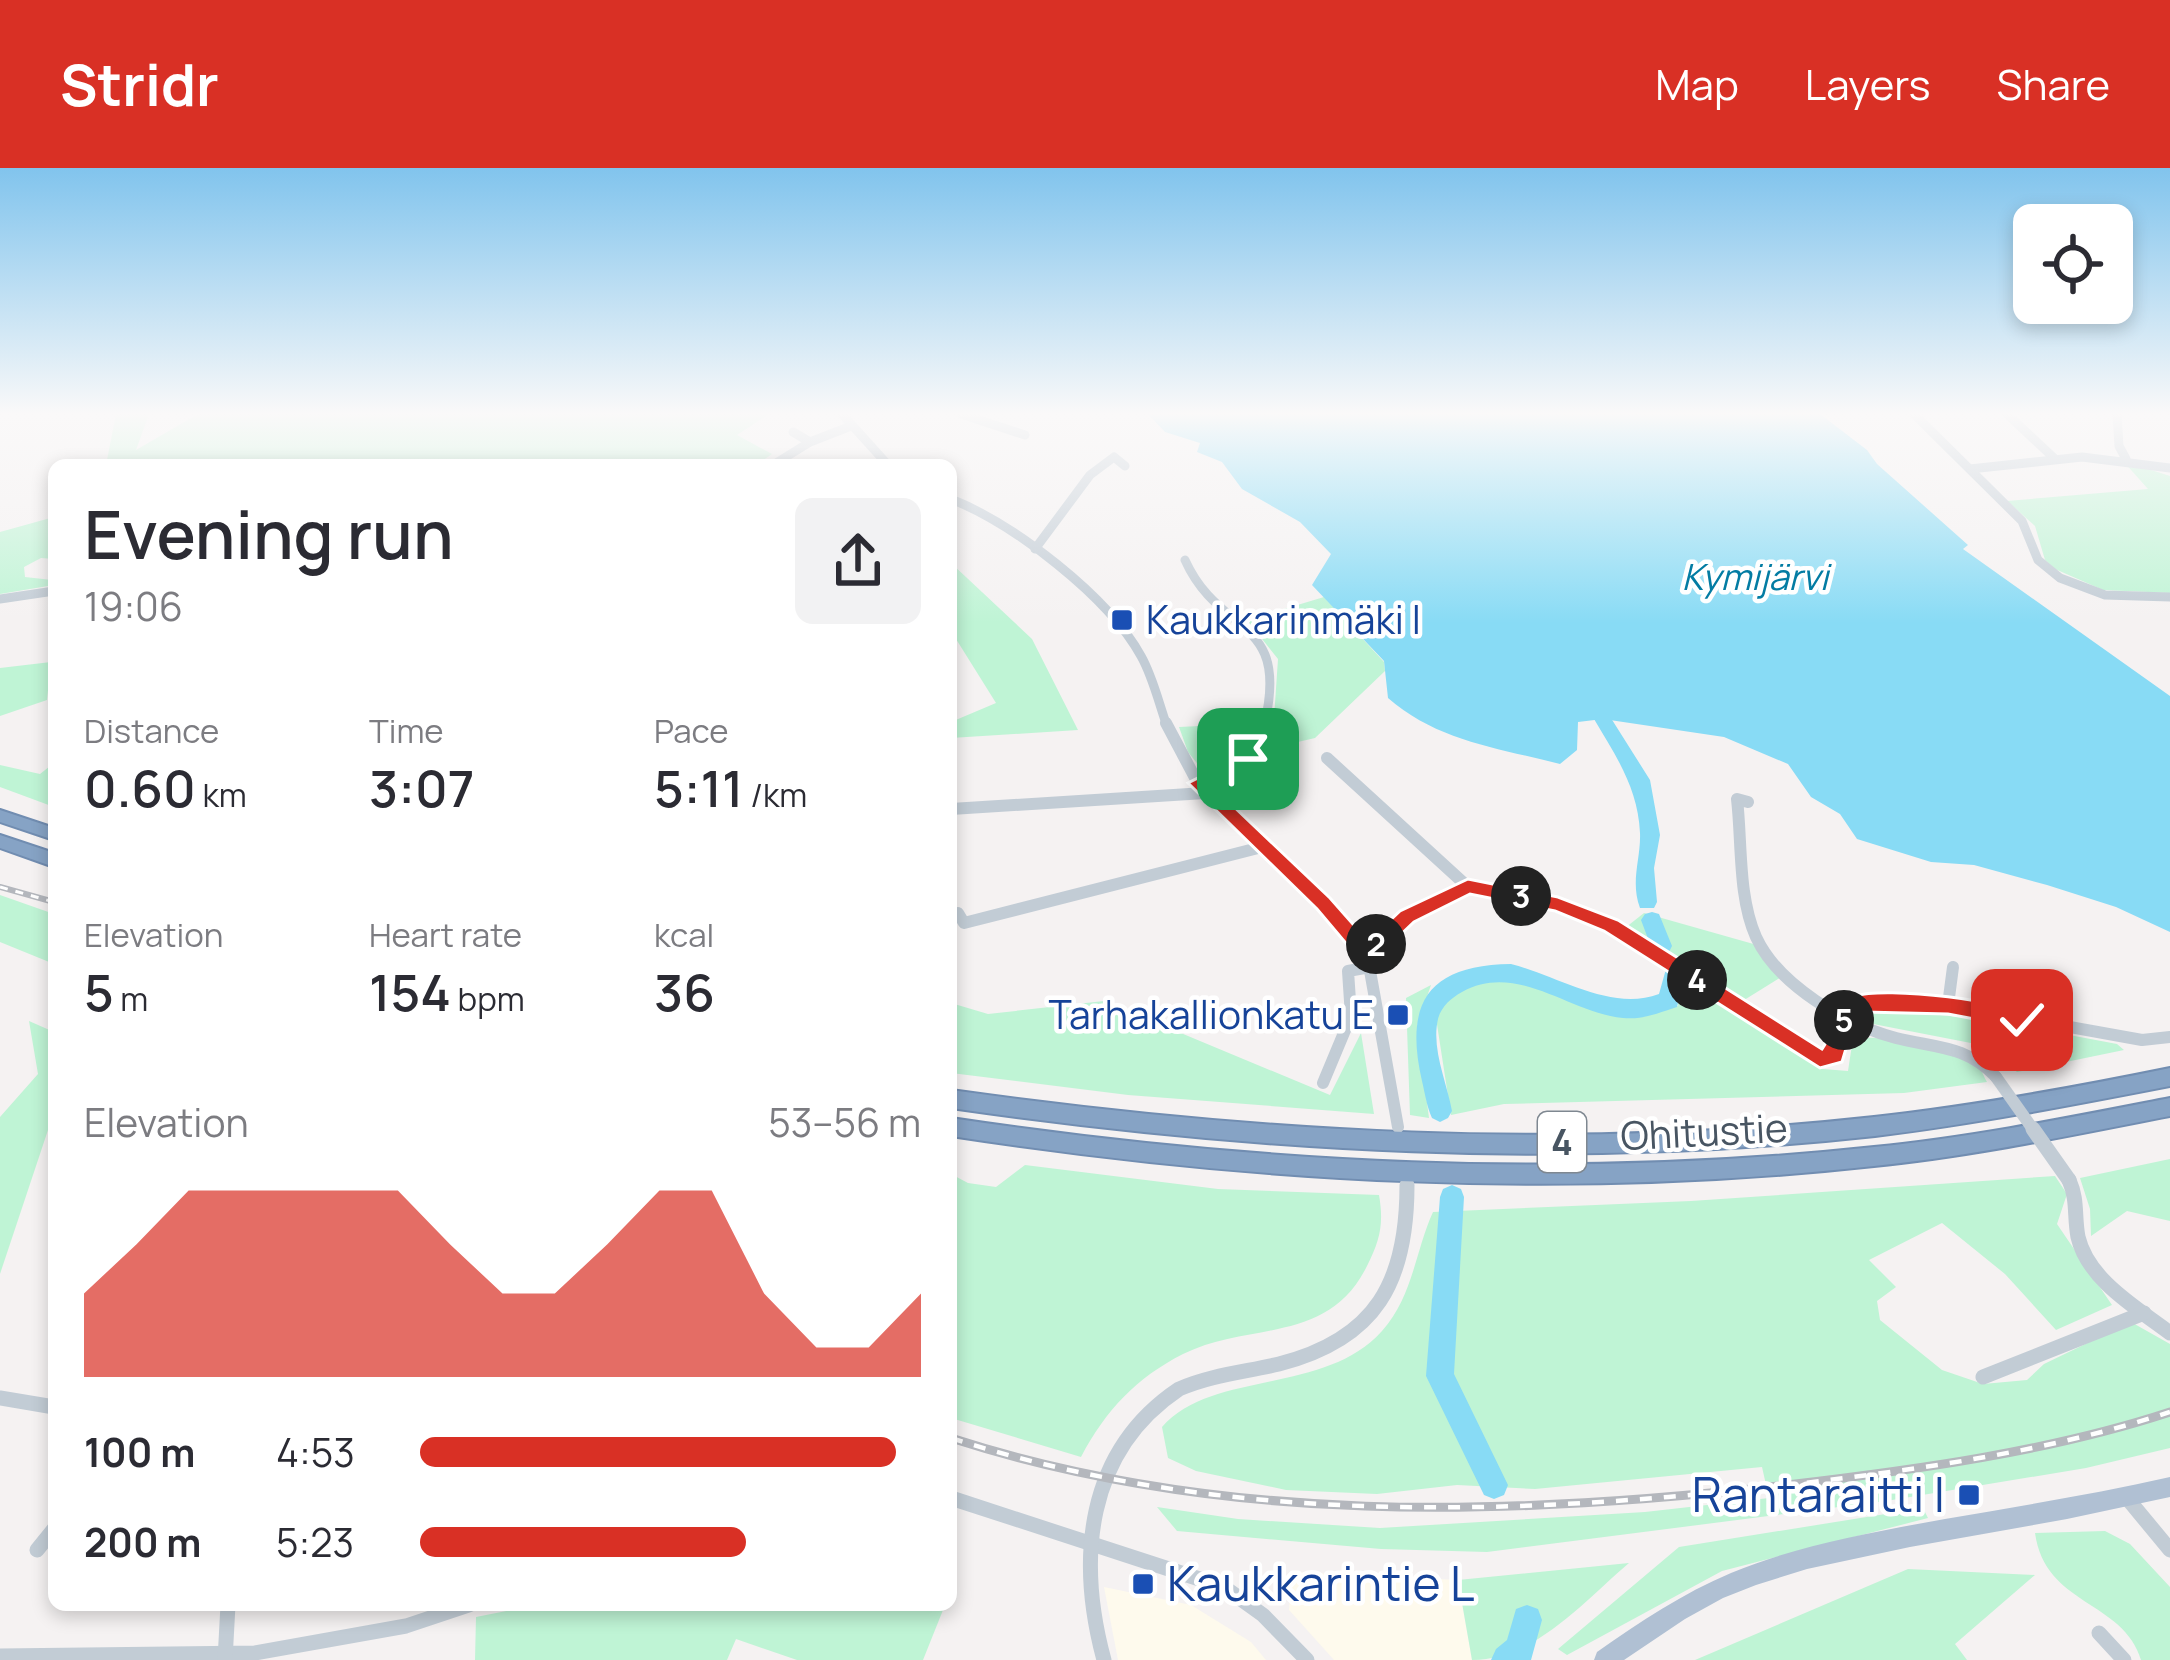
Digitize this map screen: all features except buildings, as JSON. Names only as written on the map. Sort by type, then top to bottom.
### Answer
[{"type":"highway","points":[[0,817],[48,832]]},
{"type":"highway","points":[[0,842],[48,858]]},
{"type":"highway","name":"Ohitustie","points":[[957,1100],[1351,1140],[1517,1143],[1862,1128],[2170,1077]]},
{"type":"highway","name":"Ohitustie","points":[[957,1127],[1188,1159],[1322,1168],[1520,1174],[1658,1172],[1878,1157],[2170,1107]]},
{"type":"main road","points":[[1605,1660],[1664,1619],[1752,1575],[1855,1546],[2170,1487]]},
{"type":"street","points":[[1035,549],[1084,484]]},
{"type":"street","points":[[1984,484],[2026,528],[2038,560],[2060,578],[2105,595],[2170,597]]},
{"type":"street","points":[[957,501],[1035,549],[1106,609],[1142,657],[1173,745],[1201,788],[1324,904],[1369,961],[1397,1126]]},
{"type":"street","points":[[957,808],[1201,788],[1258,750],[1274,685],[1270,661],[1250,634],[1195,580],[1185,560]]},
{"type":"street","points":[[0,599],[48,592]]},
{"type":"street","points":[[1327,758],[1468,886],[1558,904],[1611,926],[1820,1058],[1834,1056],[1845,1018],[1860,1003],[1948,1005],[2142,1040],[2170,1037]]},
{"type":"street","points":[[1748,802],[1737,799],[1756,937],[1785,972],[1845,1018],[1901,1039],[1970,1052],[1996,1077],[2069,1180],[2081,1204],[2078,1234],[2087,1259],[2170,1332]]},
{"type":"street","points":[[958,913],[964,923],[1262,847]]},
{"type":"street","points":[[1323,1083],[1351,1016],[1348,971],[1369,961],[1407,916],[1468,886]]},
{"type":"street","points":[[1948,1005],[1953,967]]},
{"type":"street","points":[[1105,1660],[1087,1565],[1106,1481],[1124,1442],[1155,1404],[1182,1388],[1287,1361],[1332,1344],[1366,1323],[1389,1294],[1403,1262],[1409,1225],[1407,1185]]},
{"type":"street","points":[[1983,1377],[2144,1312]]},
{"type":"street","points":[[2,1402],[48,1406]]},
{"type":"street","points":[[2127,1498],[2170,1550]]},
{"type":"street","points":[[957,1500],[1224,1588],[1263,1615],[1306,1660]]},
{"type":"street","points":[[37,1550],[48,1536]]},
{"type":"street","points":[[225,1655],[228,1611]]},
{"type":"street","points":[[0,1656],[255,1653],[385,1630],[450,1611]]},
{"type":"street","points":[[2099,1633],[2124,1660]]},
{"type":"shaded area","points":[[1292,1572],[1458,1580],[1472,1660],[1334,1660],[1289,1610]]},
{"type":"shaded area","points":[[1104,1587],[1191,1605],[1251,1642],[1266,1660],[1118,1660]]},
{"type":"green space","points":[[2143,484],[2170,484],[2170,593],[2103,590],[2055,569],[2045,560],[2035,526],[2007,501],[2148,489]]},
{"type":"green space","points":[[48,519],[48,559],[24,567],[25,577],[48,580],[48,586],[0,594],[0,532]]},
{"type":"green space","points":[[957,569],[1032,639],[1078,730],[957,738],[957,719],[996,703],[957,641]]},
{"type":"green space","points":[[1324,597],[1384,662],[1385,671],[1315,738],[1272,748],[1278,659],[1247,620]]},
{"type":"green space","points":[[48,662],[47,700],[0,716],[0,668]]},
{"type":"green space","points":[[1263,723],[1240,755],[1204,772],[1188,752],[1179,727]]},
{"type":"green space","points":[[0,765],[40,774],[48,768],[48,805],[0,787]]},
{"type":"green space","points":[[0,895],[48,912],[48,962],[0,942]]},
{"type":"green space","points":[[1644,913],[1757,945],[1783,976],[1741,1002],[1625,928]]},
{"type":"green space","points":[[1680,975],[1823,1069],[1848,1071],[1853,1038],[1881,1039],[1937,1048],[1968,1059],[1987,1082],[1904,1093],[1504,1104],[1451,1115],[1436,1018],[1446,999],[1475,983],[1519,979],[1583,1007],[1628,1014],[1678,1006]]},
{"type":"green space","points":[[1431,985],[1417,1026],[1429,1118],[1410,1115],[1406,998]]},
{"type":"green space","points":[[1104,1001],[1330,1095],[1361,1033],[1374,1114],[1128,1095],[957,1074],[957,1005],[988,1014]]},
{"type":"green space","points":[[1880,1009],[1989,1020],[2117,1044],[2124,1050],[2017,1072],[1981,1045],[1863,1022],[1859,1013]]},
{"type":"green space","points":[[29,1021],[48,1029],[48,1130],[0,1274],[0,1117],[38,1074]]},
{"type":"green space","points":[[2170,1159],[2170,1221],[2127,1211],[2091,1236],[2090,1209],[2080,1178]]},
{"type":"green space","points":[[1025,1165],[1218,1189],[1379,1195],[1380,1232],[1351,1291],[1331,1308],[1286,1327],[1209,1344],[1166,1363],[1124,1397],[1081,1457],[957,1420],[957,1177],[996,1187]]},
{"type":"green space","points":[[2055,1176],[2067,1194],[2057,1224],[2112,1305],[2056,1330],[2005,1274],[1942,1223],[1869,1260],[1896,1287],[1877,1301],[1880,1320],[1942,1370],[1983,1384],[2027,1380],[2044,1364],[2131,1322],[2170,1344],[2170,1448],[2086,1468],[1886,1501],[1487,1552],[1381,1549],[1177,1531],[1157,1507],[1238,1519],[1380,1528],[1645,1512],[1769,1498],[1762,1467],[1535,1489],[1457,1485],[1377,1494],[1286,1490],[1196,1471],[1168,1458],[1162,1427],[1183,1409],[1209,1397],[1331,1365],[1358,1351],[1382,1331],[1401,1303],[1433,1212],[1691,1201]]},
{"type":"green space","points":[[1923,1508],[1928,1518],[1722,1571],[1567,1655],[1558,1649],[1679,1547]]},
{"type":"green space","points":[[2105,1531],[2130,1544],[2170,1587],[2170,1660],[2141,1660],[2118,1625],[2053,1575],[2035,1533]]},
{"type":"green space","points":[[1629,1563],[1537,1639],[1517,1650],[1472,1660],[1458,1580]]},
{"type":"green space","points":[[1908,1569],[2035,1575],[1955,1644],[1967,1660],[1695,1660]]},
{"type":"green space","points":[[506,1611],[943,1611],[923,1660],[797,1660],[736,1639],[727,1660],[475,1660],[476,1617]]},
{"type":"water","name":"Kymijärvi","points":[[1238,484],[1899,484],[1968,545],[1963,549],[2170,696],[2170,932],[2116,907],[2047,885],[1974,865],[1931,862],[1857,839],[1840,814],[1811,797],[1788,764],[1724,737],[1603,719],[1578,722],[1577,750],[1560,764],[1469,741],[1427,724],[1388,698],[1384,661],[1312,585],[1331,554],[1300,522]]},
{"type":"waterway","points":[[1603,719],[1640,780],[1650,835],[1644,868],[1647,902]]},
{"type":"waterway","points":[[1652,920],[1661,946]]},
{"type":"waterway","points":[[1440,1111],[1428,1053],[1427,1019],[1438,998],[1456,984],[1484,973],[1511,973],[1592,1001],[1644,1009],[1669,1000],[1674,975]]},
{"type":"waterway","points":[[1452,1197],[1440,1376],[1494,1485]]},
{"type":"waterway","points":[[1507,1660],[1520,1649],[1527,1620]]},
{"type":"railway","points":[[0,887],[48,900]]},
{"type":"railway","points":[[957,1440],[1156,1487],[1260,1500],[1471,1507],[1682,1496],[1883,1473],[2029,1449],[2170,1412]]},
{"type":"place","name":"Kaukkarinmäki I","points":[[1122,620]]},
{"type":"place","name":"Tarhakallionkatu E","points":[[1398,1015]]},
{"type":"place","name":"Rantaraitti I","points":[[1969,1495]]},
{"type":"place","name":"Kaukkarintie L","points":[[1143,1584]]},
{"type":"route","points":[[1248,759],[1197,783],[1324,904],[1367,954],[1407,916],[1468,886],[1558,904],[1611,926],[1820,1058],[1834,1056],[1845,1018],[1860,1003],[1948,1005],[2022,1020]]}]
